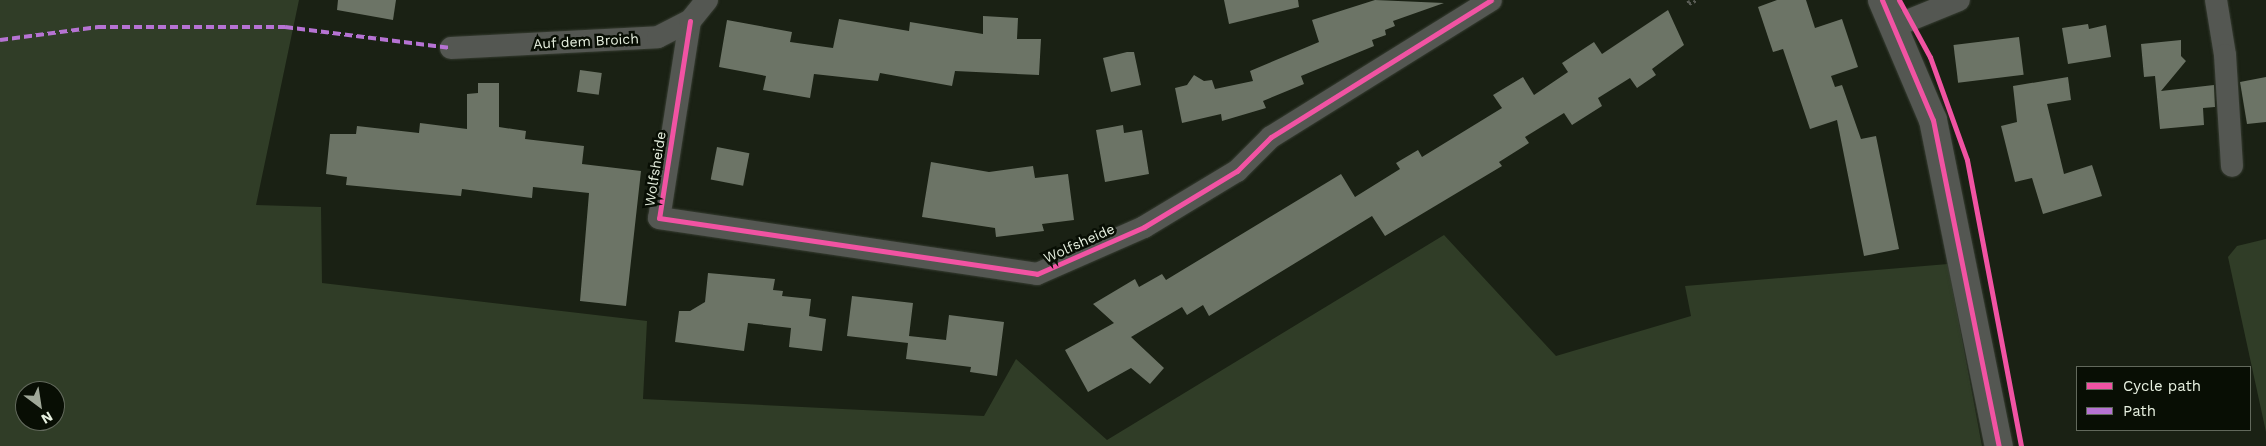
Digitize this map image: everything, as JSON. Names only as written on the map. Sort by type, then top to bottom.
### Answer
[{"type":"street","name":"Auf dem Broich","points":[[451,48],[658,36],[690,21],[707,0]]},
{"type":"street","name":"Wolfsheide","points":[[690,21],[659,218],[1037,274],[1144,227],[1237,171],[1271,137],[1492,0]]},
{"type":"street","points":[[1882,0],[1895,26],[1933,120],[1950,185],[1999,446]]},
{"type":"street","points":[[1895,26],[1958,0]]},
{"type":"street","points":[[2216,0],[2225,55],[2232,166]]},
{"type":"path","points":[[1688,0],[1689,4],[1698,0]]},
{"type":"green space","points":[[0,0],[299,0],[256,205],[321,207],[322,283],[647,321],[643,399],[984,416],[1016,359],[1107,440],[1444,235],[1556,356],[1691,316],[1685,286],[1948,264],[1982,446],[0,446]]},
{"type":"green space","points":[[2266,239],[2266,432],[2228,257],[2237,246]]},
{"type":"building","points":[[338,0],[396,0],[393,20],[337,10]]},
{"type":"building","points":[[1224,0],[1298,0],[1299,7],[1229,24]]},
{"type":"building","points":[[1375,0],[1444,3],[1393,21],[1395,26],[1385,30],[1386,35],[1372,40],[1374,46],[1301,76],[1304,84],[1263,101],[1266,108],[1222,121],[1221,114],[1182,123],[1175,88],[1187,85],[1194,75],[1204,81],[1212,80],[1215,89],[1253,81],[1250,71],[1319,42],[1312,20]]},
{"type":"building","points":[[1777,0],[1806,0],[1815,28],[1842,19],[1858,67],[1831,76],[1835,87],[1842,85],[1861,139],[1876,136],[1899,249],[1864,256],[1837,120],[1810,129],[1783,49],[1773,52],[1758,7]]},
{"type":"building","points":[[1668,10],[1684,45],[1652,69],[1656,75],[1637,88],[1630,78],[1598,98],[1602,106],[1572,125],[1564,113],[1525,137],[1529,143],[1499,162],[1502,166],[1385,236],[1372,216],[1209,316],[1203,305],[1187,315],[1182,307],[1131,337],[1164,368],[1150,384],[1131,368],[1088,392],[1065,350],[1114,323],[1093,304],[1135,279],[1139,287],[1162,274],[1166,280],[1341,174],[1355,197],[1400,169],[1396,163],[1418,150],[1422,157],[1502,108],[1493,95],[1523,77],[1534,95],[1568,72],[1562,63],[1594,42],[1602,54]]},
{"type":"building","points":[[983,16],[1018,18],[1017,39],[1041,39],[1039,75],[955,71],[952,86],[880,73],[878,81],[814,74],[810,98],[763,90],[766,76],[719,67],[727,20],[792,32],[790,42],[833,48],[839,19],[909,31],[910,22],[983,34]]},
{"type":"building","points":[[2088,24],[2089,29],[2106,25],[2111,57],[2068,64],[2062,28]]},
{"type":"building","points":[[2019,37],[2024,75],[1958,83],[1953,45]]},
{"type":"building","points":[[2181,40],[2181,56],[2186,61],[2161,91],[2214,85],[2215,107],[2203,108],[2204,125],[2160,129],[2155,76],[2144,77],[2141,44]]},
{"type":"building","points":[[1134,52],[1141,85],[1111,92],[1103,58]]},
{"type":"building","points":[[580,70],[602,73],[599,95],[577,92]]},
{"type":"building","points":[[2068,77],[2071,100],[2047,104],[2064,174],[2092,165],[2102,196],[2043,214],[2032,178],[2015,182],[2001,126],[2017,122],[2013,86]]},
{"type":"building","points":[[2266,77],[2266,122],[2247,124],[2240,82]]},
{"type":"building","points":[[478,83],[499,83],[499,127],[526,131],[525,139],[584,146],[582,164],[641,171],[626,306],[580,301],[589,193],[533,187],[532,198],[462,189],[461,196],[346,185],[347,177],[326,174],[330,134],[356,134],[357,126],[419,133],[420,123],[467,129],[467,94],[478,93]]},
{"type":"building","points":[[1123,125],[1124,133],[1142,130],[1149,174],[1105,182],[1096,130]]},
{"type":"building","points":[[717,147],[749,153],[743,186],[711,179]]},
{"type":"building","points":[[931,162],[989,172],[1033,166],[1035,178],[1068,174],[1074,220],[1042,224],[1044,231],[996,237],[995,228],[922,217]]},
{"type":"building","points":[[708,273],[775,279],[773,290],[783,291],[782,296],[811,299],[809,316],[826,319],[822,351],[789,347],[791,328],[748,323],[744,351],[675,342],[679,311],[690,311],[705,302]]},
{"type":"building","points":[[852,296],[913,303],[909,336],[946,340],[949,315],[1004,322],[997,376],[970,372],[971,367],[906,359],[908,343],[847,336]]},
{"type":"marked path","points":[[0,40],[98,27],[285,27],[451,48]]},
{"type":"cycle path","points":[[690,21],[659,218],[1037,274],[1144,227],[1237,171],[1271,137],[1491,0]]},
{"type":"cycle path","points":[[1882,0],[1933,120],[1999,446]]},
{"type":"cycle path","points":[[1899,0],[1930,57],[1967,160],[2021,446]]}]
